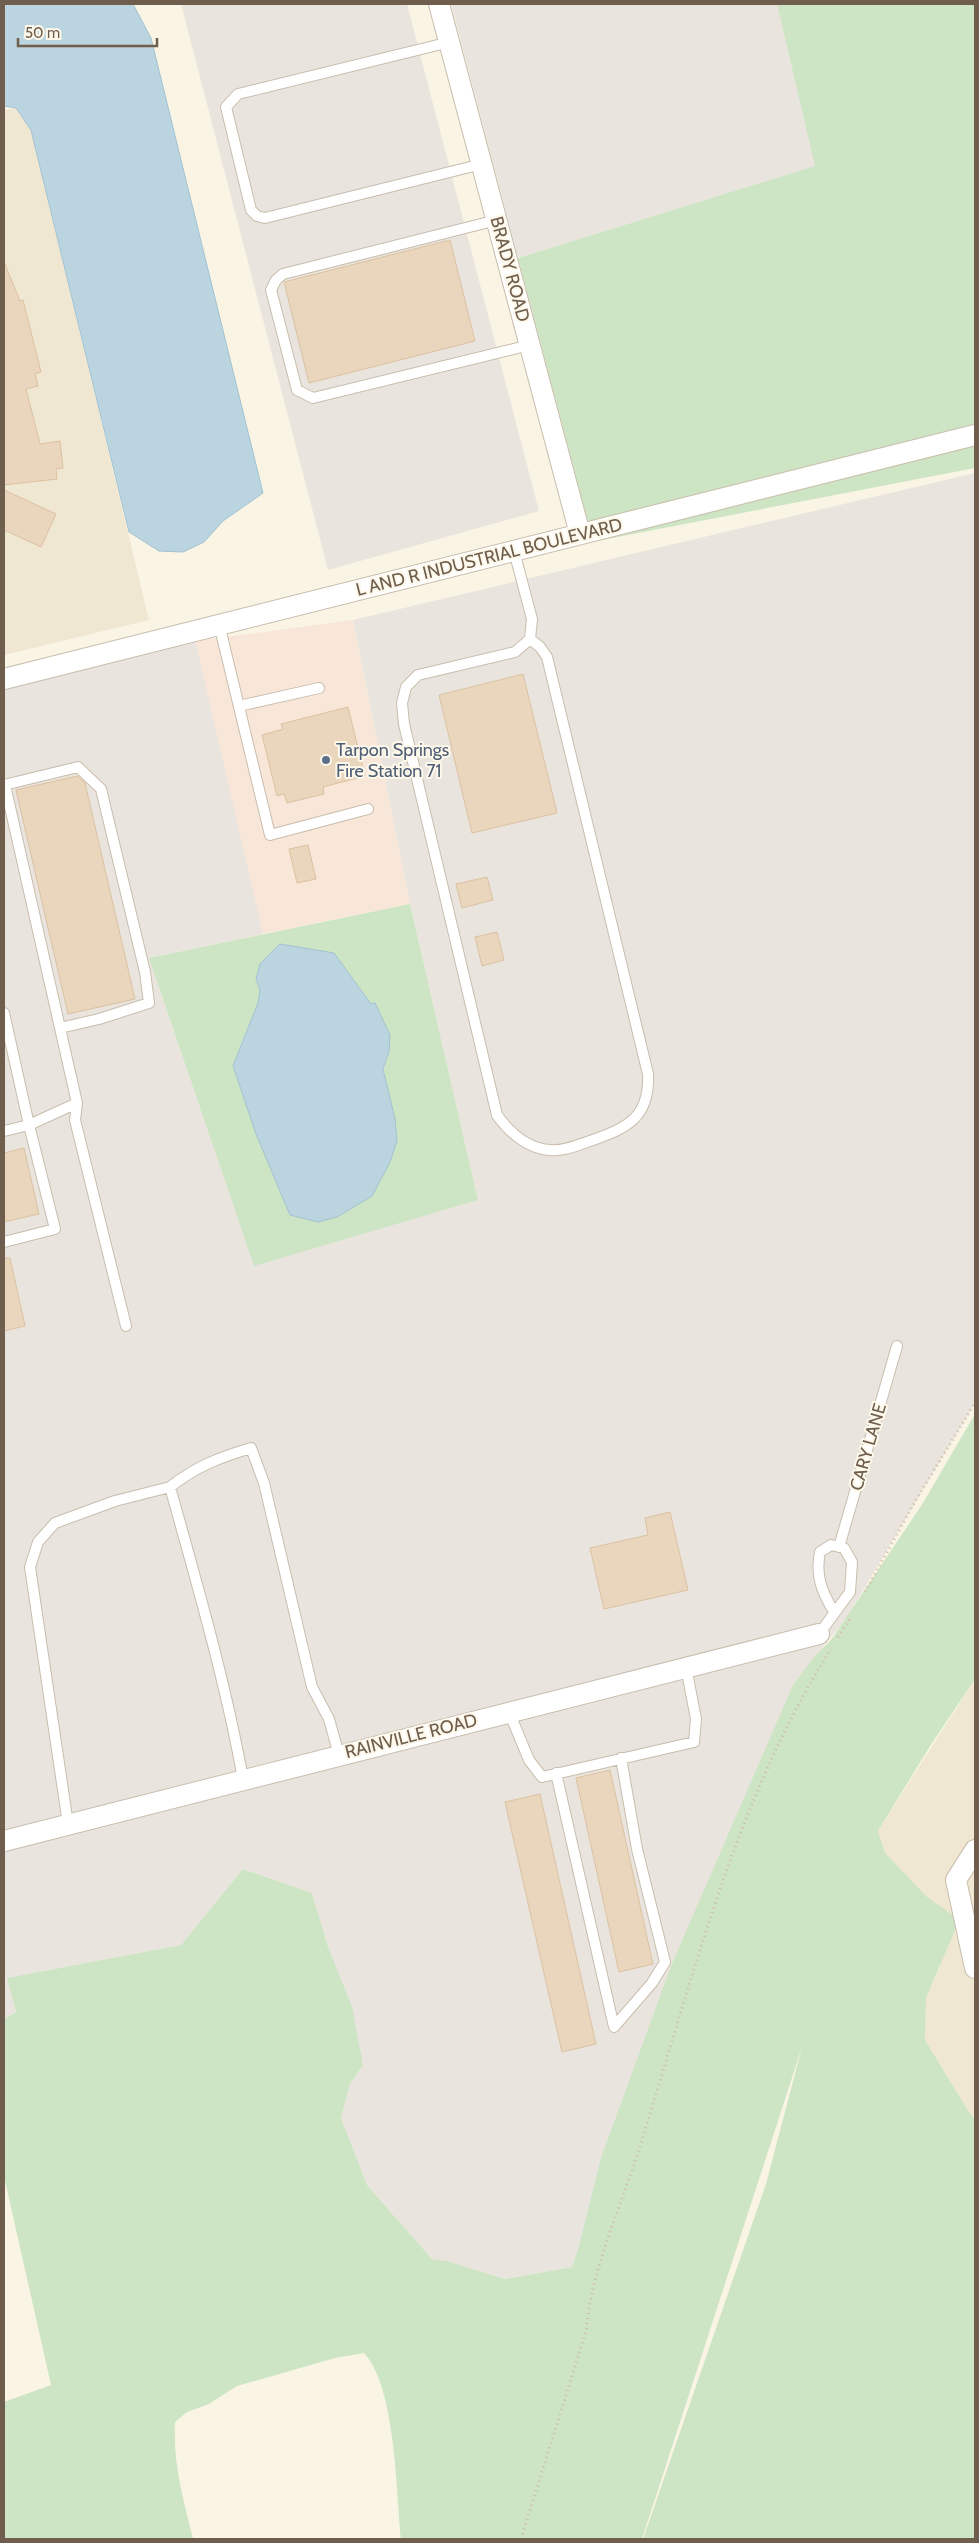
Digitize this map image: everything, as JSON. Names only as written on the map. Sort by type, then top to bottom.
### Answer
[{"type":"street","name":"BRADY ROAD","points":[[440,4],[580,534]]},
{"type":"street","name":"L AND R INDUSTRIAL BOULEVARD","points":[[4,679],[975,435]]},
{"type":"street","name":"RAINVILLE ROAD","points":[[4,1841],[686,1667],[829,1640]]},
{"type":"street","points":[[975,1850],[969,1870],[956,1880],[975,1968]]},
{"type":"lane","points":[[450,42],[238,94],[226,107],[251,210],[257,216],[265,218],[482,164]]},
{"type":"lane","points":[[497,220],[283,274],[276,280],[271,290],[296,390],[313,398],[530,345]]},
{"type":"lane","points":[[514,551],[532,619],[530,639],[515,652],[418,675],[406,687],[402,703],[404,724],[497,1115],[517,1136],[532,1146],[550,1151],[573,1147],[620,1131],[634,1121],[649,1091],[648,1074],[547,657],[540,646],[530,639]]},
{"type":"lane","points":[[219,624],[270,835],[368,809]]},
{"type":"lane","points":[[239,706],[319,688]]},
{"type":"lane","points":[[60,1028],[149,1004],[140,953],[101,788],[78,767],[4,785],[77,1103],[75,1120],[126,1326]]},
{"type":"lane","points":[[4,1013],[55,1229],[4,1242]]},
{"type":"lane","points":[[4,1131],[29,1125],[77,1103]]},
{"type":"lane","name":"CARY LANE","points":[[839,1547],[897,1346]]},
{"type":"lane","points":[[68,1824],[30,1567],[38,1542],[54,1523],[115,1501],[170,1487],[191,1470],[215,1458],[251,1448],[264,1483],[312,1687],[329,1719],[339,1755]]},
{"type":"lane","points":[[170,1487],[215,1653],[234,1730],[243,1779]]},
{"type":"lane","points":[[829,1640],[834,1612],[850,1592],[852,1562],[844,1548],[831,1545],[820,1552],[817,1566],[821,1591],[834,1612]]},
{"type":"lane","points":[[509,1712],[529,1760],[542,1777],[694,1742],[696,1719],[686,1667]]},
{"type":"lane","points":[[556,1773],[614,2027],[652,1983],[665,1962],[637,1849],[621,1758]]},
{"type":"path","points":[[862,1601],[890,1546],[975,1402]]},
{"type":"path","points":[[521,2539],[586,2331],[589,2303],[595,2277],[641,2144],[700,1944],[770,1759],[829,1640],[857,1609]]},
{"type":"shaded area","points":[[181,4],[407,4],[539,511],[328,570]]},
{"type":"shaded area","points":[[451,4],[777,4],[816,166],[518,258]]},
{"type":"shaded area","points":[[16,108],[31,130],[149,620],[4,655],[4,110]]},
{"type":"shaded area","points":[[975,473],[975,1403],[847,1617],[793,1685],[572,2267],[505,2279],[447,2261],[432,2259],[367,2185],[341,2118],[350,2084],[363,2065],[312,1893],[243,1869],[181,1945],[8,1978],[16,2012],[4,2019],[4,1851],[278,1779],[273,1761],[4,1831],[4,688],[195,640],[263,934],[149,958],[254,1265],[478,1200],[410,904],[353,620]]},
{"type":"shaded area","points":[[353,620],[410,904],[263,934],[189,642]]},
{"type":"shaded area","points":[[975,1679],[975,2119],[925,2040],[926,1998],[940,1967],[885,1853],[878,1831]]},
{"type":"green space","points":[[777,4],[975,4],[975,425],[588,522],[518,258],[815,166]]},
{"type":"green space","points":[[975,445],[975,468],[586,543]]},
{"type":"green space","points":[[410,904],[478,1200],[254,1266],[149,958]],"holes":[[[334,953],[373,1010],[388,1049],[384,1071],[395,1125],[394,1148],[390,1162],[258,1003],[260,990]]]},
{"type":"green space","points":[[975,1414],[975,1679],[932,1743],[878,1831],[885,1853],[927,1897],[953,1915],[956,1928],[926,1998],[925,2040],[975,2119],[975,2539],[643,2539],[766,2184],[802,2047],[642,2539],[401,2539],[396,2468],[388,2415],[383,2390],[375,2369],[364,2353],[335,2358],[237,2386],[209,2404],[187,2412],[175,2422],[177,2467],[193,2539],[4,2539],[4,2402],[51,2385],[4,2176],[4,2019],[16,2012],[7,1978],[181,1945],[243,1869],[312,1893],[328,1947],[352,2007],[363,2065],[350,2084],[341,2118],[367,2185],[432,2259],[447,2261],[505,2279],[572,2267],[601,2158],[671,1966],[793,1685],[813,1658],[831,1640],[923,1503]]},
{"type":"water","points":[[4,4],[133,4],[151,38],[263,493],[223,521],[204,542],[183,552],[159,551],[129,532],[31,130],[16,108],[4,106]]},
{"type":"water","points":[[280,944],[334,953],[371,1004],[375,1003],[390,1035],[389,1052],[383,1069],[395,1119],[397,1141],[390,1162],[372,1196],[337,1217],[318,1222],[290,1215],[256,1134],[233,1066],[258,1003],[260,990],[256,979],[260,964]]},
{"type":"building","points":[[450,240],[475,341],[309,383],[284,282]]},
{"type":"building","points":[[4,262],[20,301],[23,300],[41,372],[35,374],[38,386],[26,389],[40,444],[60,441],[63,468],[56,469],[57,479],[4,485]]},
{"type":"building","points":[[4,490],[56,514],[41,547],[4,530]]},
{"type":"building","points":[[523,674],[557,813],[472,833],[439,695]]},
{"type":"building","points":[[348,707],[365,776],[323,787],[324,794],[287,803],[284,794],[277,796],[262,735],[283,729],[281,724]]},
{"type":"building","points":[[77,776],[85,783],[135,999],[68,1014],[16,790]]},
{"type":"building","points":[[308,845],[316,879],[297,883],[289,849]]},
{"type":"building","points":[[487,877],[493,900],[462,908],[456,884]]},
{"type":"building","points":[[497,932],[504,960],[482,966],[475,937]]},
{"type":"building","points":[[24,1148],[39,1214],[4,1222],[4,1153]]},
{"type":"building","points":[[4,1258],[10,1258],[25,1326],[4,1331]]},
{"type":"building","points":[[670,1512],[688,1590],[604,1609],[590,1548],[648,1535],[645,1518]]},
{"type":"building","points":[[610,1770],[653,1964],[619,1972],[576,1778]]},
{"type":"building","points":[[540,1794],[596,2044],[562,2052],[505,1802]]},
{"type":"place","name":"Tarpon Springs Fire Station 71","points":[[326,760]]}]
